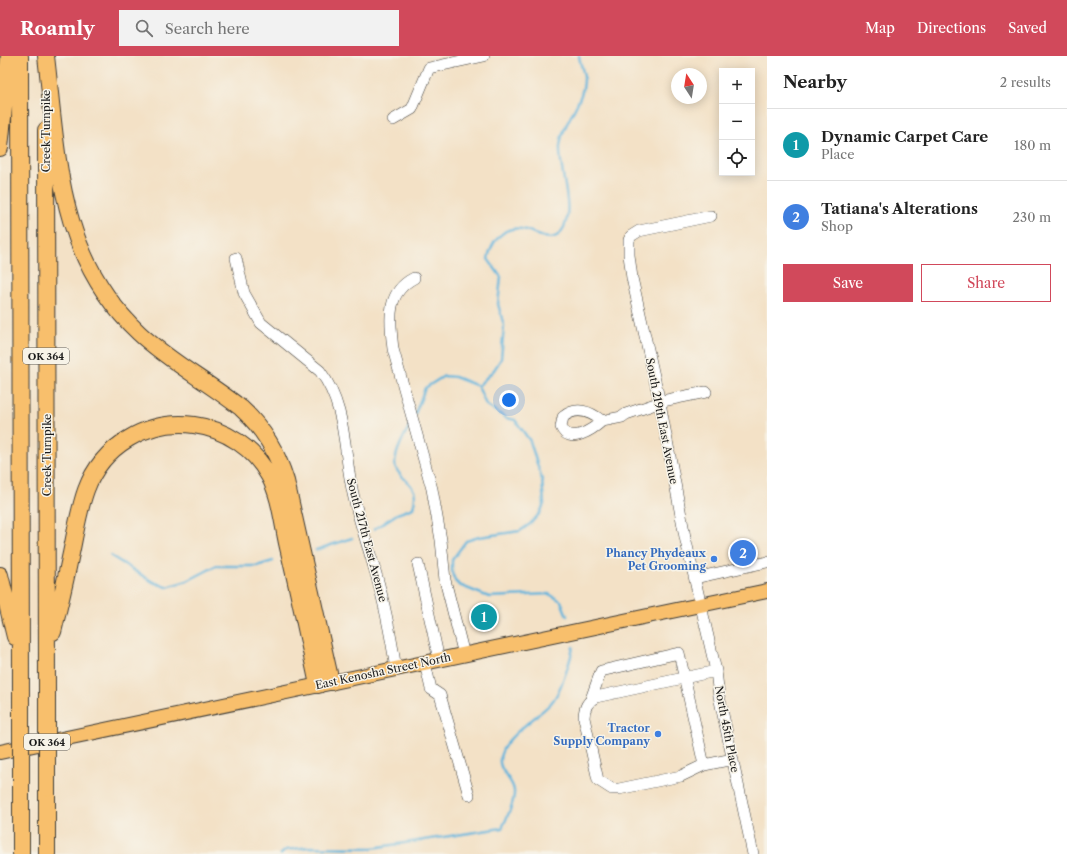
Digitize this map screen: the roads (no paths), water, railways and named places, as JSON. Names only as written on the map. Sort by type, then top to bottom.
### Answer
[{"type":"highway","points":[[0,148],[9,56]]},
{"type":"highway","name":"OK 364","points":[[20,56],[21,854]]},
{"type":"highway","points":[[46,56],[61,188],[69,218],[80,248],[107,295],[138,332],[166,356],[241,408],[261,428],[275,451],[286,481],[324,683]]},
{"type":"highway","name":"Creek Turnpike","points":[[46,56],[47,854]]},
{"type":"highway","points":[[47,657],[86,491],[94,473],[107,455],[133,436],[160,426],[187,424],[212,429],[238,442],[252,454],[268,475],[276,494],[286,534],[305,624],[324,683]]},
{"type":"highway","points":[[0,575],[21,662]]},
{"type":"main road","name":"East Kenosha Street North","points":[[0,752],[767,591]]},
{"type":"street","points":[[393,120],[412,109],[429,68],[484,56]]},
{"type":"street","name":"South 219th East Avenue","points":[[701,605],[685,537],[660,403],[632,278],[628,246],[631,236],[639,231],[711,216]]},
{"type":"street","name":"South 217th East Avenue","points":[[236,258],[244,293],[261,323],[320,371],[327,380],[336,400],[342,422],[354,498],[381,594],[396,669]]},
{"type":"street","points":[[414,278],[400,286],[396,292],[392,310],[393,349],[407,404],[432,489],[441,540],[445,580],[464,655]]},
{"type":"street","points":[[602,421],[622,417],[626,414],[660,403],[706,392]]},
{"type":"street","points":[[695,578],[767,562]]},
{"type":"street","points":[[418,564],[439,660]]},
{"type":"street","name":"North 45th Place","points":[[701,605],[753,854]]},
{"type":"street","points":[[704,766],[685,678],[678,653],[601,671],[591,699],[584,711],[584,718],[598,780],[603,785],[612,789],[619,789],[681,776],[704,766],[733,759]]},
{"type":"street","points":[[424,663],[431,689],[440,695],[469,796]]},
{"type":"street","points":[[591,699],[716,671]]},
{"type":"waterway","points":[[478,386],[494,370],[501,359],[504,326],[498,304],[501,277],[488,259],[495,241],[499,236],[515,228],[527,230],[547,238],[552,238],[561,232],[565,224],[567,202],[560,146],[565,129],[581,95],[583,86],[584,77],[579,56]]},
{"type":"waterway","points":[[415,414],[425,388],[444,376],[455,377],[478,386],[486,405],[506,418],[515,420],[530,441],[542,480],[544,504],[540,513],[530,524],[520,531],[479,537],[466,541],[452,560],[452,571],[455,581],[459,585],[489,597],[549,594],[561,601],[567,616]]},
{"type":"waterway","points":[[374,529],[397,514],[413,508],[415,498],[414,491],[398,471],[395,462],[399,447],[410,424]]},
{"type":"waterway","points":[[316,550],[352,538]]},
{"type":"waterway","points":[[111,556],[153,582],[167,587],[187,581],[216,566],[257,566],[273,561]]},
{"type":"waterway","points":[[281,854],[286,850],[309,847],[372,848],[502,828],[510,810],[514,791],[513,786],[501,768],[500,756],[503,749],[512,737],[546,708],[554,699],[565,676],[573,647]]},
{"type":"place","name":"Tatiana's Alterations","points":[[743,553]]},
{"type":"place","name":"Phancy Phydeaux Pet Grooming","points":[[714,559]]},
{"type":"place","name":"Dynamic Carpet Care","points":[[484,617]]},
{"type":"place","name":"Tractor Supply Company","points":[[658,734]]}]
